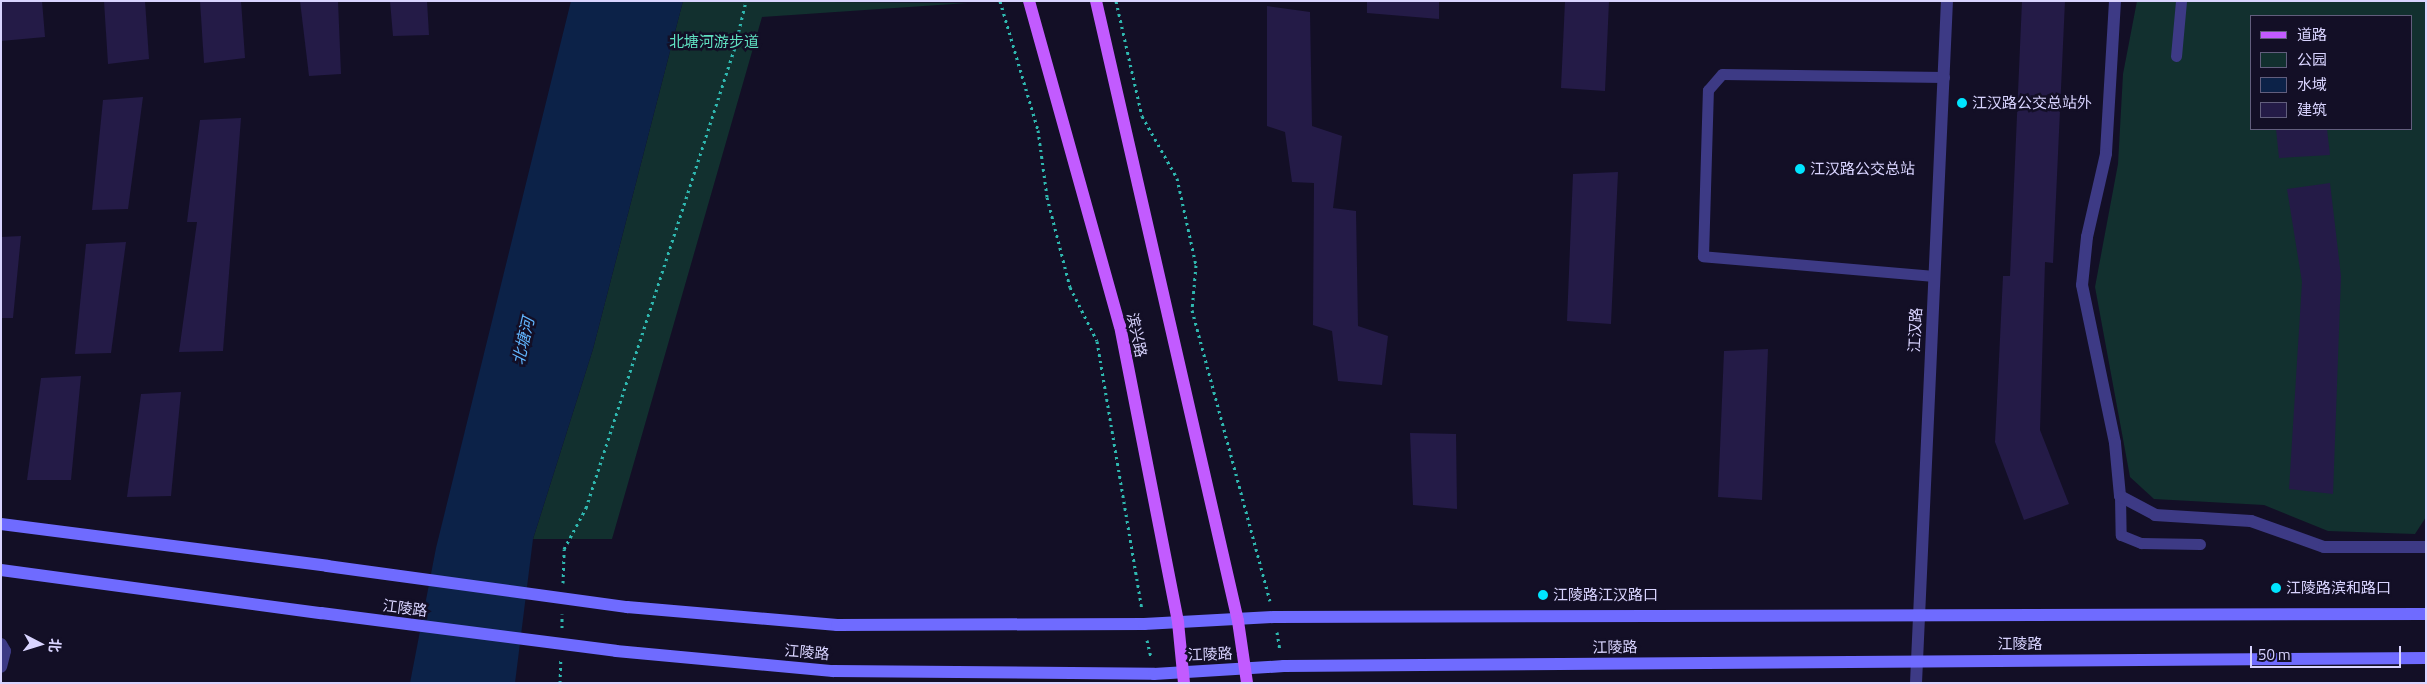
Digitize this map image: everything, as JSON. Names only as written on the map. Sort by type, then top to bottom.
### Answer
[{"type":"main road","name":"滨兴路","points":[[1029,1],[1120,326],[1178,622],[1184,677]]},
{"type":"main road","points":[[1096,1],[1238,621],[1247,670],[1247,683]]},
{"type":"main road","name":"江陵路","points":[[1,524],[627,607],[837,625],[1144,624],[1238,621],[1274,617],[2426,614]]},
{"type":"main road","name":"江陵路","points":[[1,570],[321,614],[616,651],[833,671],[1154,674],[1184,677],[1284,666],[1914,660],[2426,658]]},
{"type":"street","name":"江汉路","points":[[1916,683],[1914,660],[1916,615],[1947,1]]},
{"type":"street","points":[[2115,1],[2106,154],[2087,238],[2082,285],[2115,443],[2120,496],[2154,515],[2251,521],[2324,547],[2426,547]]},
{"type":"street","points":[[1,644],[5,651],[1,667]]},
{"type":"lane","points":[[2176,56],[2181,1]]},
{"type":"lane","points":[[1934,276],[1703,256],[1708,90],[1722,74],[1944,77]]},
{"type":"lane","points":[[2120,496],[2121,535],[2141,543],[2200,544]]},
{"type":"path","points":[[564,549],[586,508],[734,51],[746,1]]},
{"type":"path","points":[[1000,1],[1038,130],[1047,196],[1070,286],[1097,341],[1154,674]]},
{"type":"path","points":[[1116,1],[1142,116],[1177,178],[1196,265],[1192,310],[1274,617],[1284,666]]},
{"type":"green space","name":"北塘河游步道","points":[[683,1],[968,3],[762,17],[612,539],[533,539],[593,349]]},
{"type":"green space","points":[[2137,1],[2426,1],[2426,517],[2415,534],[2328,531],[2264,505],[2154,499],[2130,477],[2095,287],[2118,164],[2123,74]]},
{"type":"water","name":"北塘河","points":[[571,1],[683,1],[593,349],[533,539],[515,683],[410,683],[436,548]]},
{"type":"building","points":[[1,1],[42,1],[45,37],[1,41]]},
{"type":"building","points":[[104,1],[145,1],[149,59],[108,64]]},
{"type":"building","points":[[200,1],[241,1],[245,58],[204,63]]},
{"type":"building","points":[[300,1],[338,1],[341,74],[309,76]]},
{"type":"building","points":[[390,1],[427,1],[429,35],[393,36]]},
{"type":"building","points":[[1367,1],[1439,1],[1439,19],[1367,13]]},
{"type":"building","points":[[1565,1],[1609,1],[1605,91],[1561,88]]},
{"type":"building","points":[[2022,1],[2065,1],[2053,263],[2045,262],[2040,430],[2069,504],[2024,520],[1995,442],[2003,276],[2010,276]]},
{"type":"building","points":[[1267,6],[1310,12],[1312,126],[1342,136],[1333,208],[1356,211],[1358,326],[1388,336],[1382,385],[1338,381],[1332,331],[1313,325],[1314,183],[1292,182],[1285,132],[1267,126]]},
{"type":"building","points":[[143,97],[128,209],[92,210],[103,100]]},
{"type":"building","points":[[241,118],[223,351],[179,352],[197,222],[187,222],[200,120]]},
{"type":"building","points":[[2276,130],[2327,130],[2330,155],[2279,158]]},
{"type":"building","points":[[1618,172],[1611,324],[1567,321],[1573,174]]},
{"type":"building","points":[[2330,183],[2341,276],[2333,494],[2289,489],[2302,282],[2287,189]]},
{"type":"building","points":[[21,236],[13,318],[1,318],[1,237]]},
{"type":"building","points":[[126,242],[111,353],[75,354],[86,244]]},
{"type":"building","points":[[1768,349],[1762,500],[1718,497],[1724,351]]},
{"type":"building","points":[[81,376],[71,480],[27,480],[41,378]]},
{"type":"building","points":[[181,392],[171,496],[127,497],[141,394]]},
{"type":"building","points":[[1410,433],[1456,434],[1457,509],[1413,505]]},
{"type":"place","name":"江汉路公交总站外","points":[[1962,103]]},
{"type":"place","name":"江汉路公交总站","points":[[1800,169]]},
{"type":"place","name":"江陵路滨和路口","points":[[2276,588]]},
{"type":"place","name":"江陵路江汉路口","points":[[1543,595]]}]
